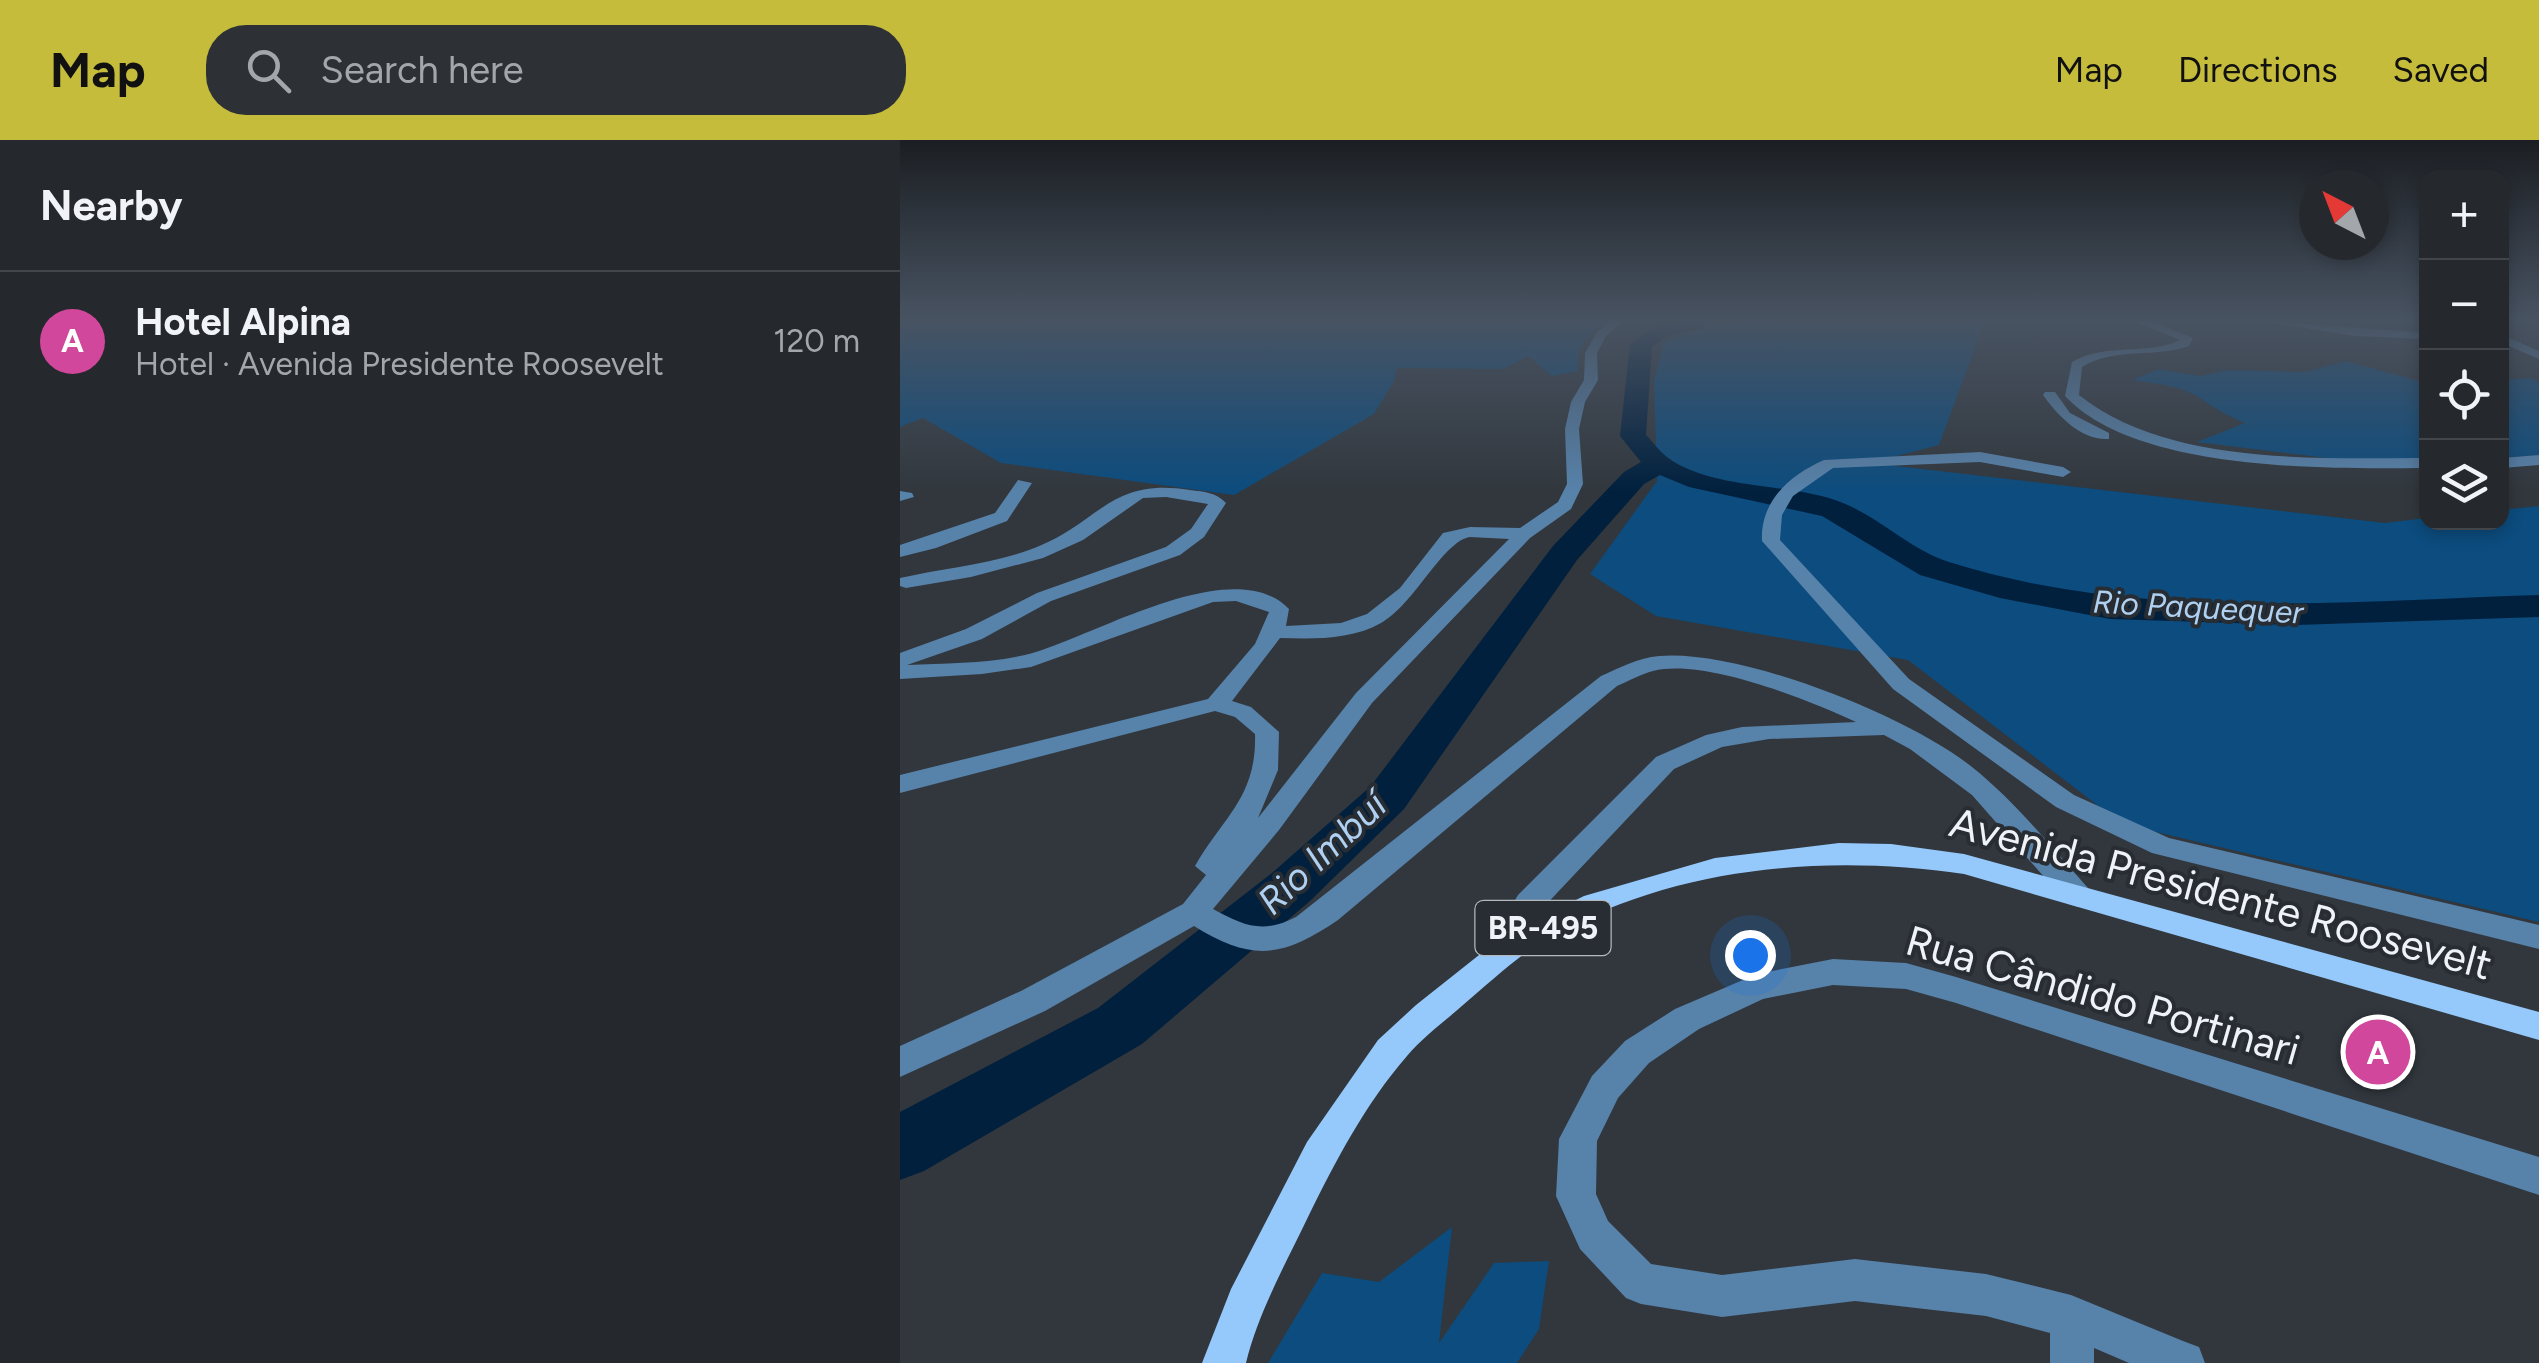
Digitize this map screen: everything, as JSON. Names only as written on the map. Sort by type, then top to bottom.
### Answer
[{"type":"main road","name":"Avenida Presidente Roosevelt","points":[[1224,1363],[1229,1342],[1284,1220],[1329,1137],[1392,1048],[1498,955],[1555,921],[1669,879],[1768,858],[1882,854],[1964,864],[2539,1026]]},
{"type":"street","points":[[900,1062],[1204,918],[1364,698],[1524,534],[1558,511],[1572,495],[1576,471],[1570,443],[1578,402],[1591,378]]},
{"type":"street","points":[[2073,378],[2072,396],[2080,404],[2143,442]]},
{"type":"street","points":[[2080,404],[2054,401],[2080,427],[2143,442],[2308,463],[2419,463]]},
{"type":"street","points":[[2063,472],[1980,457],[1922,462],[1852,460],[1810,470],[1793,485],[1775,510],[1769,530],[1771,541],[1901,684],[2065,801],[2162,846],[2539,937]]},
{"type":"street","points":[[2509,462],[2539,460]]},
{"type":"street","points":[[900,551],[1002,517],[1024,483]]},
{"type":"street","points":[[900,660],[974,634],[1044,598],[1150,563],[1198,533],[1218,507],[1210,498],[1156,492],[1125,499],[1078,535],[1050,548],[993,566],[906,582]]},
{"type":"street","points":[[1273,632],[1330,633],[1359,628],[1412,587],[1448,538],[1460,534],[1524,534]]},
{"type":"street","points":[[900,672],[988,668],[1028,660],[1102,637],[1174,606],[1214,596],[1271,604],[1281,616],[1273,632],[1216,704]]},
{"type":"street","points":[[900,784],[1216,704],[1244,712],[1268,732],[1271,757],[1258,798],[1206,870],[1193,896],[1204,918],[1248,940],[1285,938],[1327,912],[1609,681],[1633,670],[1672,662],[1754,677],[1830,702],[1890,728],[1946,760],[1977,787],[2078,896]]},
{"type":"street","points":[[1498,955],[1529,903],[1665,763],[1684,751],[1724,736],[1890,728]]},
{"type":"street","name":"Rua Cândido Portinari","points":[[2183,1363],[2071,1317],[1986,1296],[1855,1280],[1722,1296],[1642,1282],[1594,1235],[1576,1196],[1578,1139],[1606,1087],[1636,1052],[1674,1027],[1757,986],[1833,972],[1906,976],[1956,990],[2539,1176]]},
{"type":"street","points":[[2071,1317],[2072,1363]]},
{"type":"shaded area","points":[[900,378],[1395,378],[1374,414],[1234,495],[1001,463],[923,418],[900,427]]},
{"type":"shaded area","points":[[1655,378],[1964,378],[1939,445],[1870,463],[2385,523],[2419,519],[2419,530],[2509,530],[2509,509],[2539,506],[2539,922],[2122,824],[1908,660],[1656,616],[1590,574],[1657,481]]},
{"type":"shaded area","points":[[2532,378],[2539,383],[2539,455],[2509,457],[2509,380]]},
{"type":"shaded area","points":[[2132,380],[2419,381],[2419,458],[2351,461],[2197,442],[2245,423],[2196,395]]},
{"type":"shaded area","points":[[1452,1227],[1439,1343],[1494,1263],[1549,1261],[1539,1329],[1517,1363],[1268,1363],[1322,1273],[1379,1282]]},
{"type":"waterway","name":"Rio Paquequer","points":[[1638,378],[1633,436],[1658,464]]},
{"type":"waterway","name":"Rio Imbuí","points":[[900,1148],[1120,1026],[1291,887],[1387,798],[1565,553],[1634,478],[1658,464]]},
{"type":"waterway","name":"Rio Paquequer","points":[[1658,464],[1699,481],[1832,509],[1932,568],[2000,587],[2110,608],[2296,614],[2539,606]]},
{"type":"place","name":"Hotel Alpina","points":[[2378,1052]]}]
